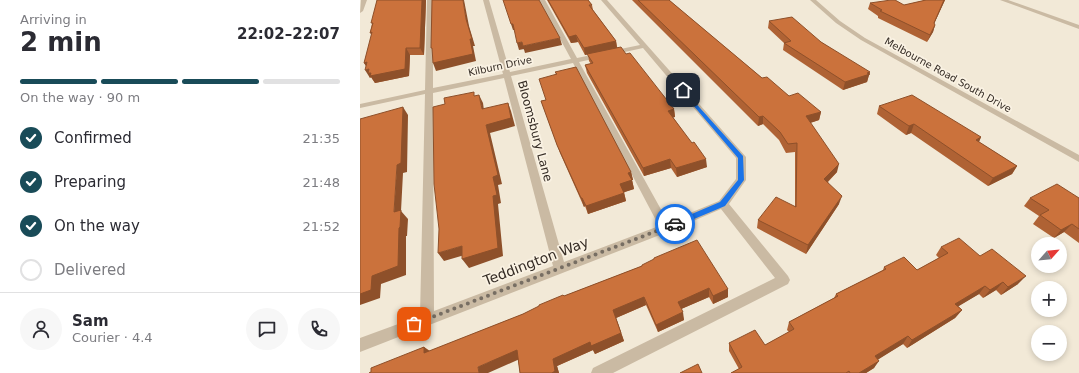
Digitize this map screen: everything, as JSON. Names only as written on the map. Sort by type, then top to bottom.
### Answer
[{"type":"street","points":[[360,11],[364,0]]},
{"type":"street","points":[[427,319],[430,0]]},
{"type":"street","name":"Bloomsbury Lane","points":[[486,0],[560,268]]},
{"type":"street","points":[[542,0],[666,228]]},
{"type":"street","points":[[598,373],[784,280],[723,204],[741,180],[741,157],[604,0]]},
{"type":"street","name":"Melbourne Road South Drive","points":[[813,0],[838,22],[862,39],[1079,159]]},
{"type":"street","points":[[1003,0],[1079,27]]},
{"type":"street","name":"Kilburn Drive","points":[[360,106],[644,46]]},
{"type":"street","name":"Teddington Way","points":[[360,345],[666,228],[723,204]]},
{"type":"building","points":[[377,0],[422,0],[420,48],[406,48],[405,69],[370,76],[371,73],[368,73],[369,69],[365,70],[367,62],[364,63],[372,32],[370,33],[373,23],[371,23]]},
{"type":"building","points":[[432,0],[463,0],[466,19],[472,39],[470,39],[473,54],[433,63],[431,48]]},
{"type":"building","points":[[503,0],[539,0],[560,38],[523,46],[522,42],[517,43],[513,24],[511,24]]},
{"type":"building","points":[[548,0],[588,0],[592,5],[589,5],[616,41],[584,48],[576,35],[569,37]]},
{"type":"building","points":[[638,0],[669,0],[762,78],[767,77],[789,96],[798,93],[821,112],[806,116],[839,164],[824,179],[842,196],[808,245],[758,220],[776,197],[796,207],[797,143],[788,144],[780,132],[763,116],[759,117]]},
{"type":"building","points":[[895,0],[904,5],[926,0],[944,0],[930,35],[880,11],[882,10],[870,3]]},
{"type":"building","points":[[792,17],[821,42],[870,72],[867,73],[870,74],[845,82],[784,43],[791,41],[769,21]]},
{"type":"building","points":[[621,47],[626,54],[630,53],[674,109],[668,111],[706,159],[676,168],[670,159],[643,168],[585,65],[593,63],[587,54]]},
{"type":"building","points":[[576,67],[631,172],[628,173],[632,180],[620,184],[624,193],[586,206],[557,145],[541,101],[546,100],[539,79],[557,74],[555,72]]},
{"type":"building","points":[[474,92],[474,96],[479,95],[482,109],[508,103],[511,118],[486,125],[498,175],[493,177],[497,195],[493,196],[498,248],[462,259],[462,246],[438,253],[439,229],[434,184],[433,107],[445,104],[444,98]]},
{"type":"building","points":[[912,95],[981,137],[976,140],[1017,166],[993,178],[914,124],[909,126],[879,106]]},
{"type":"building","points":[[403,107],[401,163],[397,165],[394,212],[401,210],[398,266],[372,276],[371,290],[360,294],[360,119]]},
{"type":"building","points":[[1057,184],[1079,198],[1079,229],[1072,224],[1061,230],[1040,215],[1049,210],[1030,198]]},
{"type":"building","points":[[959,238],[980,256],[992,249],[1026,276],[1008,287],[1003,282],[990,290],[985,286],[955,304],[962,310],[912,340],[908,336],[875,356],[879,361],[859,373],[850,373],[849,371],[846,373],[731,373],[742,367],[729,343],[755,330],[765,345],[794,329],[789,322],[838,296],[836,294],[886,269],[884,267],[904,257],[917,270],[948,253],[941,247]]},
{"type":"building","points":[[697,240],[728,289],[713,296],[709,288],[678,302],[683,312],[656,325],[644,297],[613,310],[621,333],[591,346],[590,342],[553,359],[555,371],[552,373],[520,373],[517,350],[478,367],[479,373],[369,373],[371,372],[371,368],[424,347],[424,353],[523,314],[539,305],[563,295],[564,296],[642,266],[654,258]]},
{"type":"building","points":[[698,364],[702,373],[680,373]]},
{"type":"way so far","points":[[414,324],[675,224]]},
{"type":"route","points":[[675,224],[723,204],[741,180],[741,157],[683,90]]}]
